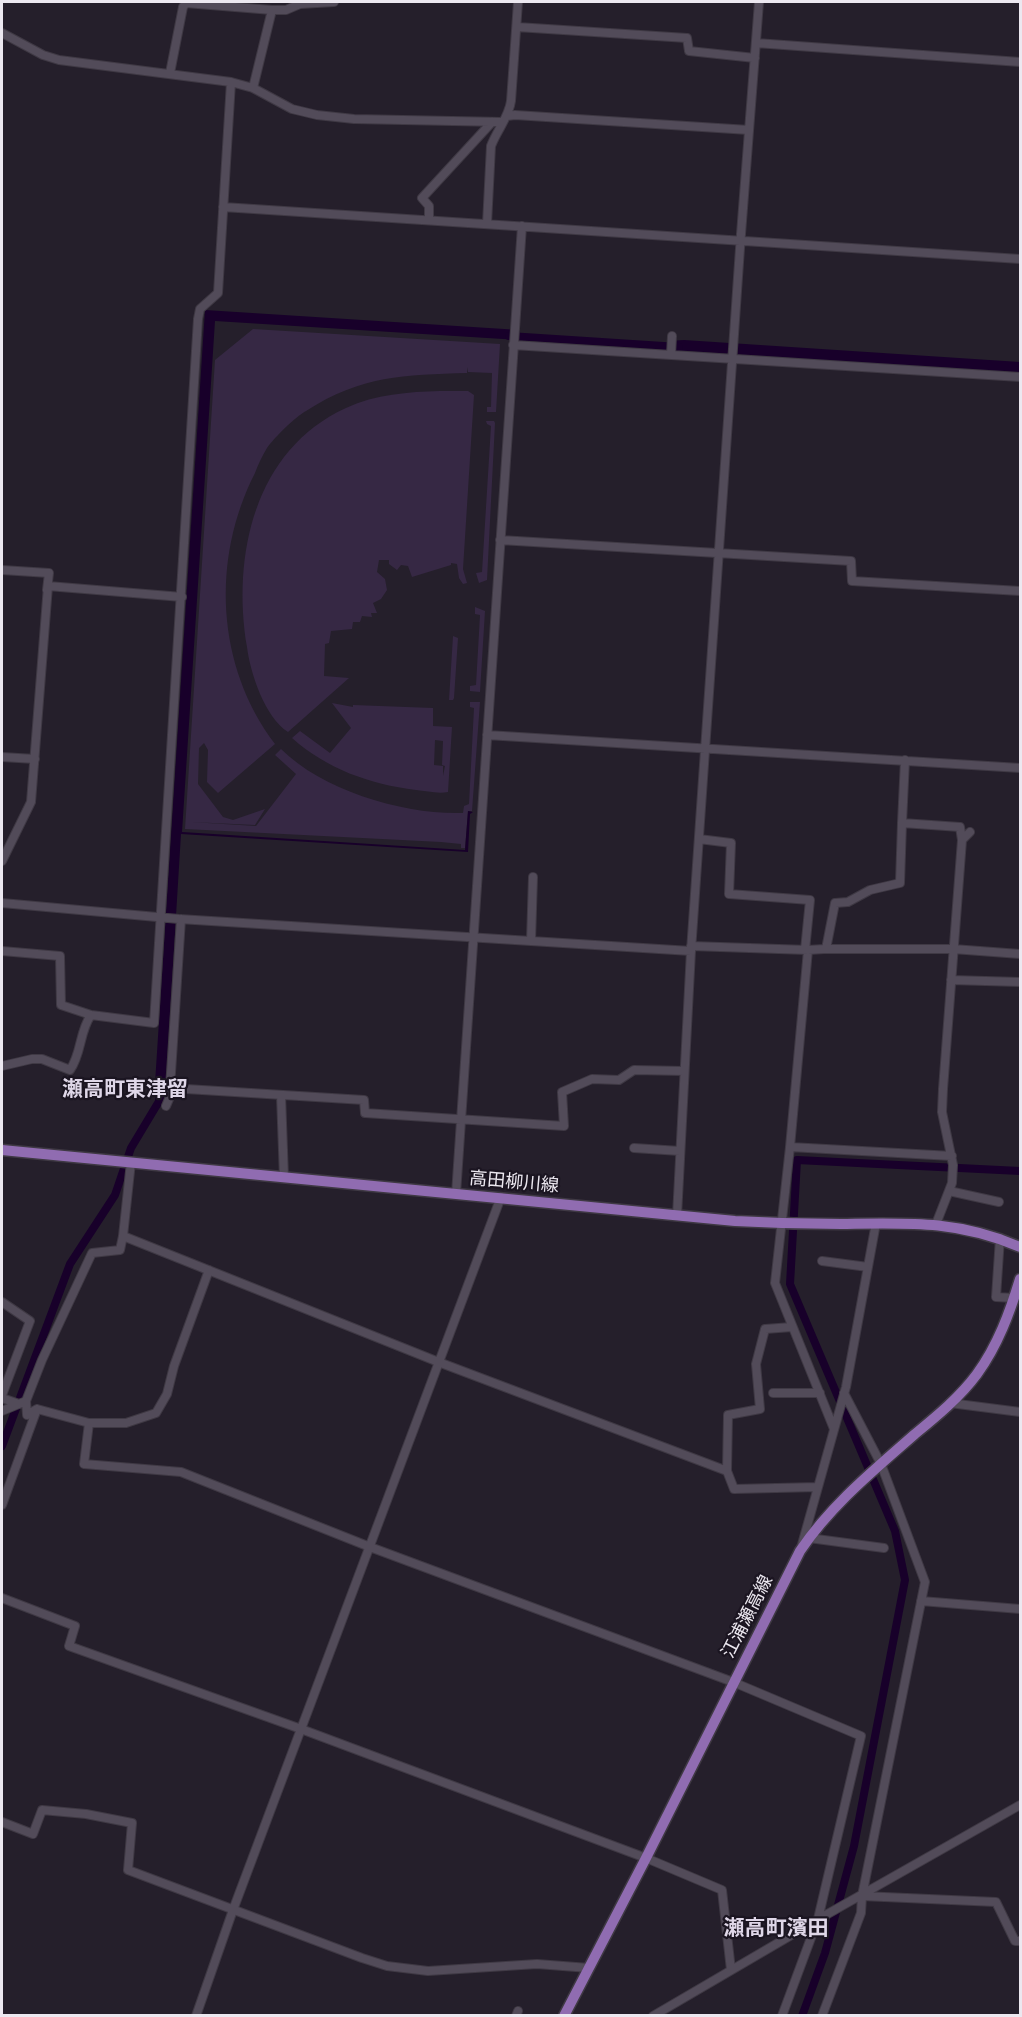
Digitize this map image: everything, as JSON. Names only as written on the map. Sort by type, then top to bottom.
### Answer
[{"type":"main road","name":"高田柳川線","points":[[2,1150],[677,1216],[806,1224],[936,1224],[1000,1238],[1020,1247]]},
{"type":"main road","name":"江浦瀬高線","points":[[564,2016],[800,1551],[857,1485],[968,1385],[986,1362],[1007,1319],[1020,1279]]},
{"type":"street","points":[[170,73],[183,7],[186,3],[286,10],[300,4],[334,2]]},
{"type":"street","points":[[487,224],[491,146],[500,120],[511,101],[518,2]]},
{"type":"street","points":[[677,1216],[691,949],[759,2]]},
{"type":"street","points":[[253,88],[272,10]]},
{"type":"street","points":[[517,27],[687,38],[689,51],[755,58]]},
{"type":"street","points":[[2,33],[43,56],[58,60],[231,82],[253,88],[292,109],[317,115],[354,119],[500,120],[515,115],[749,130]]},
{"type":"street","points":[[756,43],[1020,62]]},
{"type":"street","points":[[2,951],[60,956],[61,1005],[90,1015],[154,1023],[198,319],[200,309],[218,293],[231,82]]},
{"type":"street","points":[[429,220],[429,206],[422,198],[500,120]]},
{"type":"street","points":[[223,207],[1020,259]]},
{"type":"street","points":[[456,1194],[522,226]]},
{"type":"street","points":[[513,344],[672,346],[733,358],[1020,377]]},
{"type":"street","points":[[500,540],[851,561],[852,581],[1020,591]]},
{"type":"street","points":[[2,570],[49,573],[31,802],[6,841],[2,861]]},
{"type":"street","points":[[47,590],[48,586],[182,597]]},
{"type":"street","points":[[487,735],[1020,768]]},
{"type":"street","points":[[2,757],[35,759]]},
{"type":"street","points":[[825,949],[835,903],[848,902],[870,890],[900,884],[905,760]]},
{"type":"street","points":[[902,824],[960,827],[962,840],[942,1112],[952,1154],[950,1187],[936,1224]]},
{"type":"street","points":[[962,840],[969,832]]},
{"type":"street","points":[[699,839],[731,843],[729,894],[810,900],[790,1147],[775,1283],[835,1425]]},
{"type":"street","points":[[531,941],[533,877]]},
{"type":"street","points":[[2,903],[180,919],[531,941],[691,949],[953,950],[1020,954]]},
{"type":"street","points":[[166,1106],[170,1088],[180,919]]},
{"type":"street","points":[[951,980],[1020,982]]},
{"type":"street","points":[[2,1066],[42,1059],[70,1070],[78,1059],[85,1026],[90,1015]]},
{"type":"street","points":[[170,1088],[364,1100],[365,1113],[564,1126],[562,1092],[592,1079],[619,1080],[634,1070],[684,1071]]},
{"type":"street","points":[[281,1095],[284,1178]]},
{"type":"street","points":[[790,1147],[952,1154]]},
{"type":"street","points":[[634,1148],[680,1151]]},
{"type":"street","points":[[2,1411],[22,1403],[92,1253],[120,1250],[131,1162]]},
{"type":"street","points":[[950,1187],[999,1202]]},
{"type":"street","points":[[196,2016],[233,1910],[441,1363],[501,1197]]},
{"type":"street","points":[[800,1551],[845,1390],[876,1223]]},
{"type":"street","points":[[123,1236],[441,1363],[727,1471]]},
{"type":"street","points":[[1000,1238],[996,1297],[1014,1298]]},
{"type":"street","points":[[822,1261],[868,1268]]},
{"type":"street","points":[[2,1302],[30,1321],[2,1396],[22,1403],[27,1415],[37,1409],[89,1423],[126,1423],[156,1413],[166,1394],[209,1270]]},
{"type":"street","points":[[792,1327],[765,1329],[756,1364],[760,1409],[728,1415],[727,1471],[734,1489],[818,1487]]},
{"type":"street","points":[[822,2016],[861,1913],[858,1898],[925,1582],[845,1390]]},
{"type":"street","points":[[773,1393],[820,1393]]},
{"type":"street","points":[[950,1403],[1020,1412]]},
{"type":"street","points":[[2,1504],[37,1409]]},
{"type":"street","points":[[89,1423],[84,1464],[182,1472],[370,1547],[733,1682],[861,1736],[821,1917],[782,2016]]},
{"type":"street","points":[[809,1538],[884,1548]]},
{"type":"street","points":[[2,1598],[75,1626],[69,1646],[301,1729],[646,1858],[722,1890],[731,1970]]},
{"type":"street","points":[[921,1601],[1020,1609]]},
{"type":"street","points":[[653,2016],[821,1917],[1020,1805]]},
{"type":"street","points":[[2,1822],[33,1834],[42,1810],[86,1814],[132,1823],[128,1870],[387,1966],[428,1971],[537,1964],[589,1968]]},
{"type":"street","points":[[858,1898],[996,1902],[1015,1941],[1020,1941]]},
{"type":"shaded area","points":[[205,310],[520,330],[519,340],[215,321],[182,832],[465,850],[468,811],[473,812],[470,814],[468,852],[181,834],[165,1096],[159,1108],[155,1105],[155,1083]]},
{"type":"shaded area","points":[[253,329],[500,344],[496,412],[487,412],[487,407],[491,407],[492,373],[468,372],[467,367],[467,373],[403,376],[365,384],[326,399],[296,418],[267,448],[241,506],[231,541],[226,576],[226,612],[231,647],[241,681],[255,713],[275,744],[218,793],[207,782],[208,750],[204,743],[199,748],[198,784],[223,817],[233,820],[265,809],[255,825],[191,822],[256,826],[296,774],[275,755],[281,749],[319,777],[366,798],[416,810],[463,813],[464,806],[469,804],[474,708],[470,707],[470,702],[480,702],[472,811],[468,811],[465,848],[461,848],[461,844],[441,842],[185,829],[215,360]]},
{"type":"shaded area","points":[[684,340],[1020,362],[1020,373],[668,349],[668,341]]},
{"type":"shaded area","points":[[468,391],[474,395],[463,569],[467,583],[463,584],[459,578],[457,564],[451,563],[451,565],[412,577],[408,566],[401,565],[397,570],[389,564],[389,560],[379,560],[377,572],[385,579],[387,590],[381,599],[373,603],[377,613],[371,613],[372,617],[362,616],[360,622],[353,622],[352,629],[331,631],[329,643],[325,644],[324,676],[349,678],[288,732],[272,716],[260,694],[251,669],[247,647],[243,612],[243,577],[247,542],[256,509],[270,478],[290,450],[315,427],[357,403],[404,393]]},
{"type":"shaded area","points":[[486,421],[495,423],[487,580],[479,583],[476,573],[482,572],[491,426]]},
{"type":"shaded area","points":[[475,607],[485,611],[480,692],[470,691],[470,686],[476,685],[480,615],[475,614]]},
{"type":"shaded area","points":[[453,636],[458,638],[454,698],[449,700]]},
{"type":"shaded area","points":[[332,703],[353,707],[353,705],[433,708],[433,726],[452,727],[448,792],[440,793],[399,787],[365,779],[334,766],[305,749],[292,738],[300,731],[330,753],[351,728]],"holes":[[[435,740],[443,741],[442,765],[445,766],[443,776],[443,766],[434,765]]]},
{"type":"waterway","points":[[509,336],[679,347]]},
{"type":"waterway","points":[[2,1446],[70,1264],[115,1195],[131,1148],[161,1098]]},
{"type":"waterway","points":[[802,2016],[825,1953],[854,1846],[905,1580],[895,1531],[790,1284],[797,1160],[1020,1171]]},
{"type":"district","name":"瀬高町東津留","points":[[125,1091]]},
{"type":"district","name":"瀬高町濱田","points":[[776,1930]]}]
